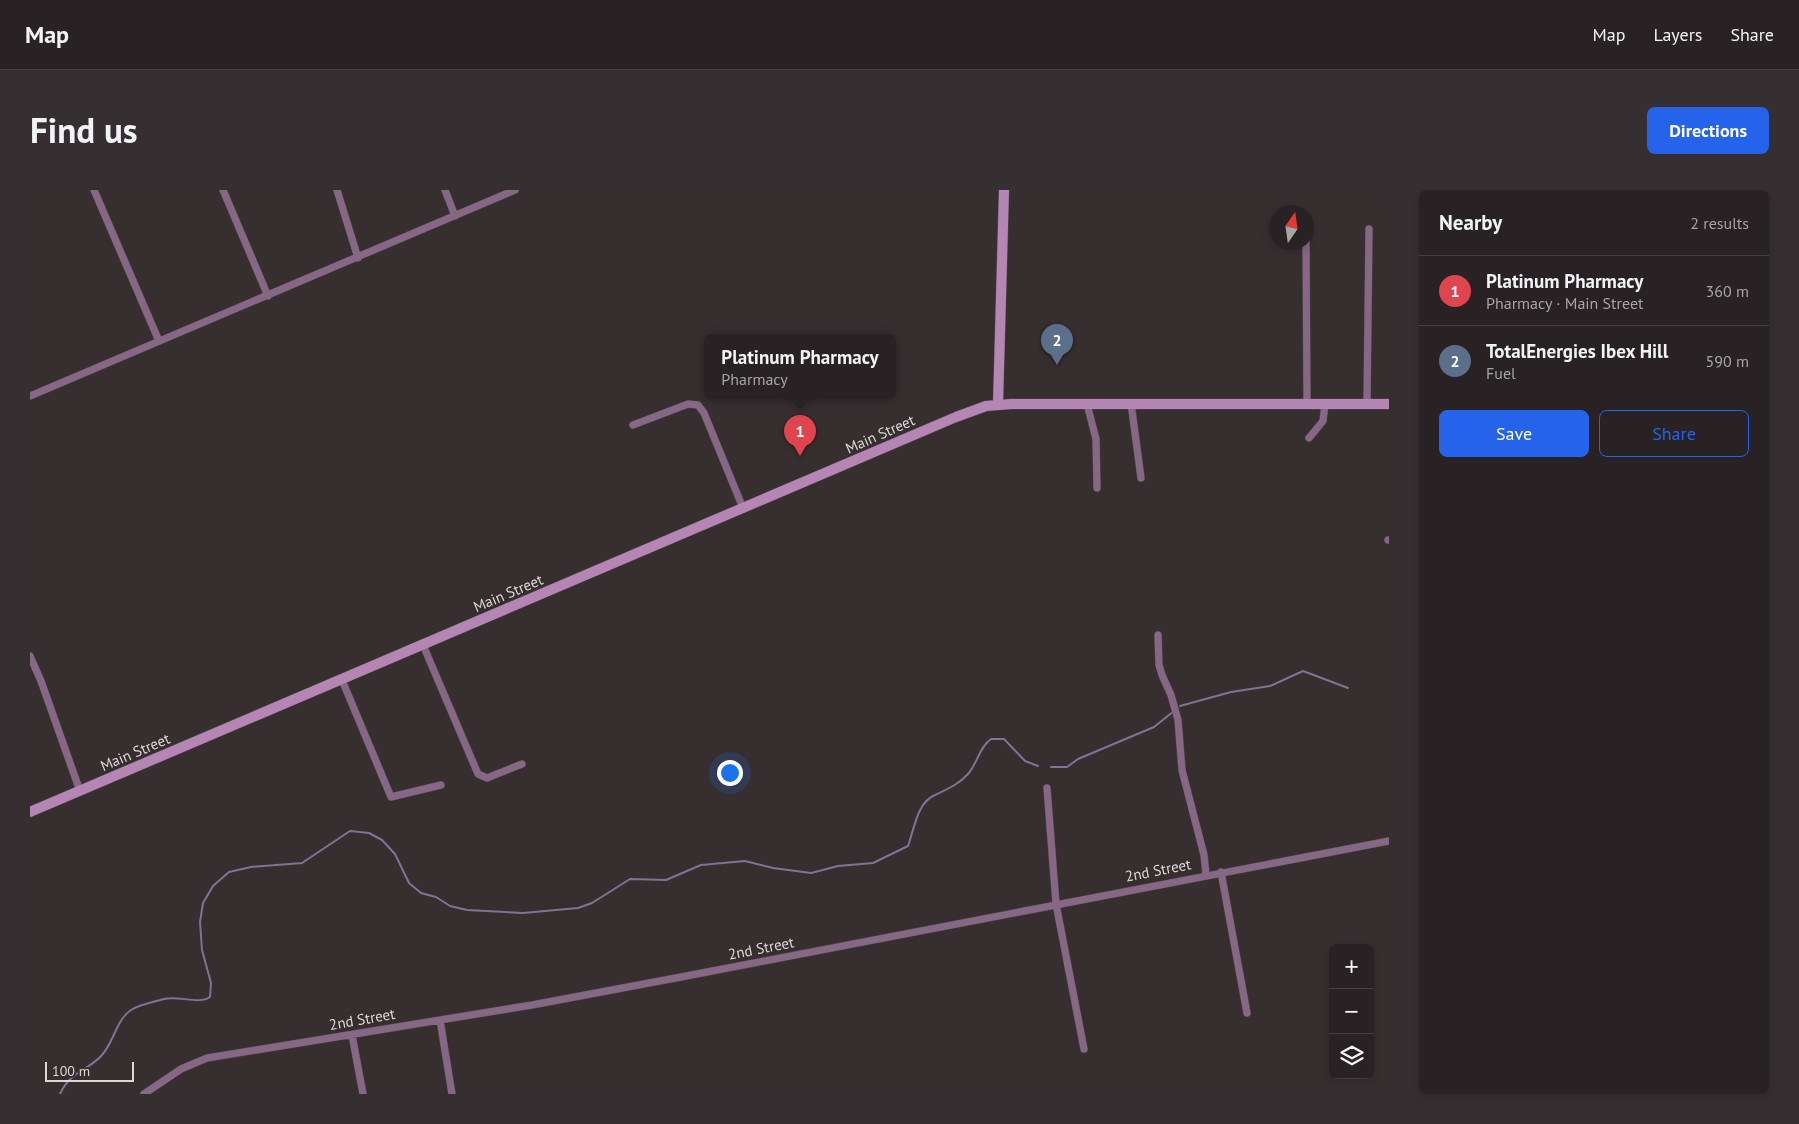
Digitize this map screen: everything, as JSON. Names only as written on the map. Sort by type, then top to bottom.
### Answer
[{"type":"main road","points":[[998,404],[1004,190]]},
{"type":"main road","name":"Main Street","points":[[30,812],[956,417],[998,404],[1389,404]]},
{"type":"street","points":[[94,190],[159,341]]},
{"type":"street","points":[[223,190],[268,296]]},
{"type":"street","points":[[337,190],[358,258]]},
{"type":"street","points":[[445,190],[455,216]]},
{"type":"street","points":[[30,396],[515,190]]},
{"type":"street","points":[[1367,404],[1369,229]]},
{"type":"street","points":[[1306,250],[1307,404]]},
{"type":"street","points":[[1131,403],[1141,478]]},
{"type":"street","points":[[633,425],[688,404],[698,405],[704,414],[743,508]]},
{"type":"street","points":[[1087,404],[1096,439],[1097,488]]},
{"type":"street","points":[[1309,438],[1323,421],[1325,404]]},
{"type":"street","points":[[1158,635],[1159,665],[1175,706],[1182,770],[1204,855],[1206,875]]},
{"type":"street","points":[[423,645],[478,774],[487,778],[522,764]]},
{"type":"street","points":[[30,656],[41,681],[80,791]]},
{"type":"street","points":[[342,680],[391,796],[440,785]]},
{"type":"street","points":[[1047,788],[1056,904],[1084,1049]]},
{"type":"street","name":"2nd Street","points":[[144,1094],[181,1068],[207,1058],[440,1020],[682,977],[1389,841]]},
{"type":"street","points":[[1221,872],[1247,1013]]},
{"type":"street","points":[[440,1020],[452,1094]]},
{"type":"street","points":[[352,1034],[363,1094]]},
{"type":"waterway","points":[[1180,706],[1231,692],[1270,686],[1303,671],[1348,688]]},
{"type":"waterway","points":[[1051,767],[1067,767],[1078,759],[1154,727],[1174,711]]},
{"type":"waterway","points":[[60,1094],[69,1080],[102,1055],[118,1025],[131,1010],[170,998],[200,1000],[210,997],[211,983],[202,950],[200,922],[203,903],[213,886],[229,872],[251,867],[302,863],[350,831],[369,833],[382,840],[395,854],[409,883],[421,893],[436,897],[450,906],[467,910],[523,913],[578,908],[592,903],[630,879],[666,880],[701,865],[745,861],[773,868],[811,873],[838,866],[873,863],[908,846],[917,817],[924,804],[964,778],[971,770],[984,746],[991,739],[1004,739],[1025,761],[1038,766]]},
{"type":"place","name":"TotalEnergies Ibex Hill","points":[[1057,365]]},
{"type":"place","name":"Platinum Pharmacy","points":[[800,456]]}]
